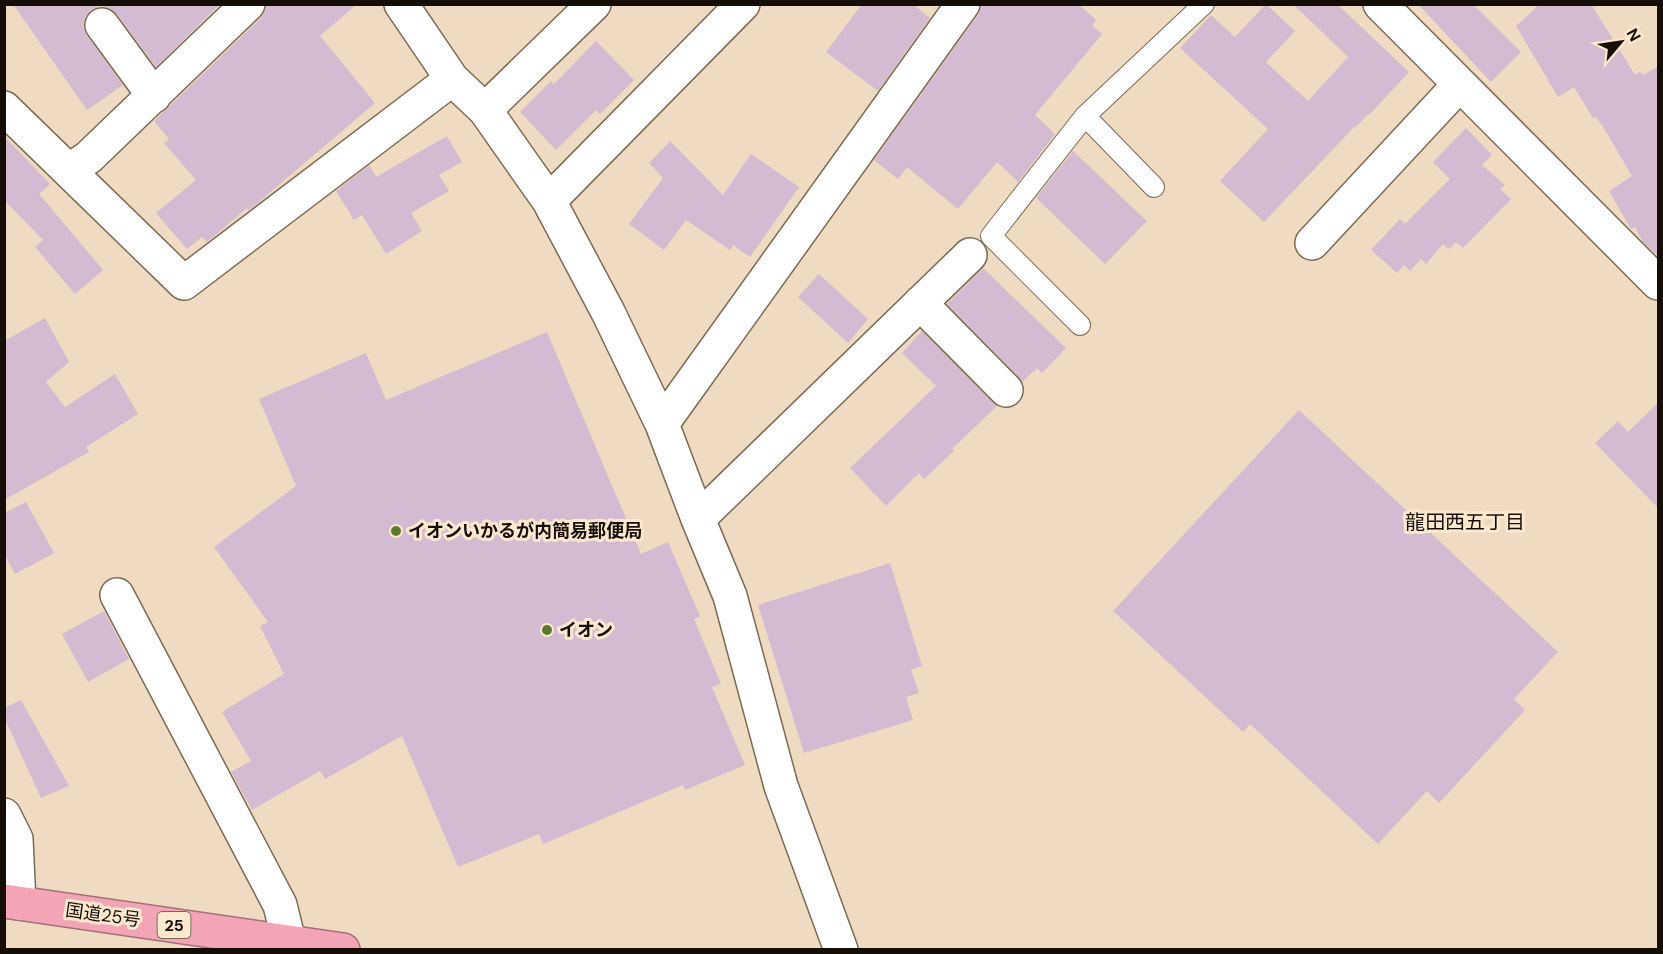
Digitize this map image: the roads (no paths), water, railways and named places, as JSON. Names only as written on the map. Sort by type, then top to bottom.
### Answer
[{"type":"highway","name":"国道25号","points":[[12,902],[343,950]]},
{"type":"street","points":[[69,171],[89,157],[249,4]]},
{"type":"street","points":[[401,4],[452,80],[485,110],[549,201],[608,312],[662,424],[730,596],[781,786],[841,950]]},
{"type":"street","points":[[485,110],[594,4]]},
{"type":"street","points":[[549,201],[743,4]]},
{"type":"street","points":[[662,424],[963,4]]},
{"type":"street","points":[[1380,4],[1459,85],[1656,278]]},
{"type":"street","points":[[102,25],[154,96]]},
{"type":"street","points":[[4,108],[184,283],[452,80]]},
{"type":"street","points":[[1312,243],[1459,85]]},
{"type":"street","points":[[698,519],[970,255]]},
{"type":"street","points":[[921,303],[1006,390]]},
{"type":"street","points":[[117,595],[280,905],[289,942]]},
{"type":"street","points":[[4,815],[16,839],[12,902]]},
{"type":"lane","points":[[1080,325],[991,236],[1084,116],[1204,4]]},
{"type":"lane","points":[[1084,116],[1154,186]]},
{"type":"place","name":"イオンいかるが内簡易郵便局","points":[[396,531]]},
{"type":"place","name":"イオン","points":[[547,630]]},
{"type":"district","name":"龍田西五丁目","points":[[1465,522]]}]
